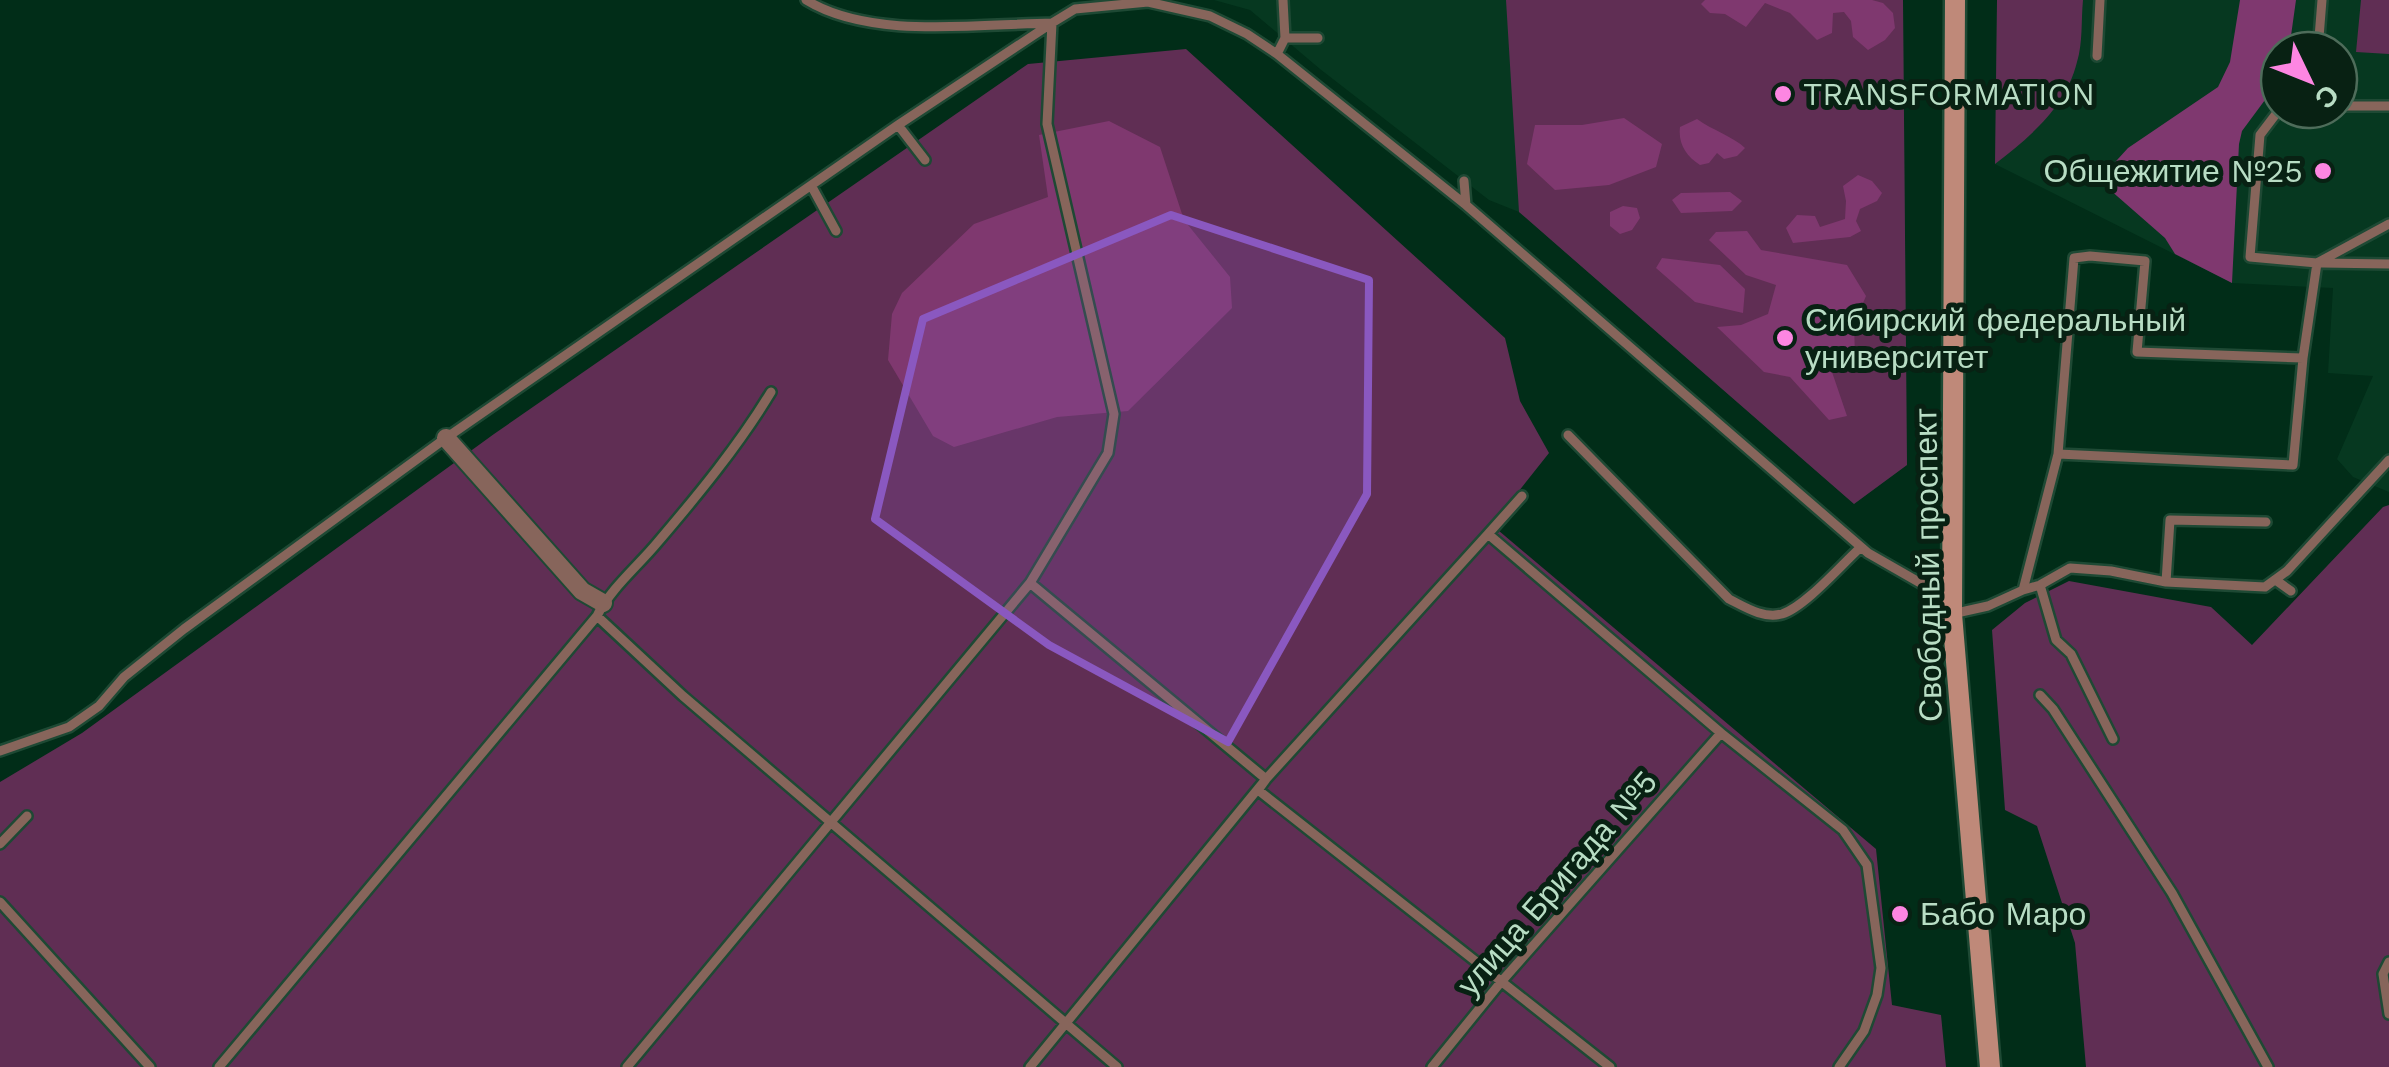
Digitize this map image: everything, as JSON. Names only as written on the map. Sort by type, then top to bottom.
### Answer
[{"type":"main road","name":"Свободный проспект","points":[[1955,0],[1952,608],[1990,1067]]},
{"type":"street","points":[[446,438],[600,610]]},
{"type":"lane","points":[[806,0],[845,19],[880,25],[1052,23]]},
{"type":"lane","points":[[1277,54],[1286,38],[1283,0]]},
{"type":"lane","points":[[2097,56],[2100,0]]},
{"type":"lane","points":[[2320,30],[2322,0]]},
{"type":"lane","points":[[0,751],[70,727],[100,706],[124,677],[184,630],[446,438],[1052,23],[1073,4],[1148,2],[1210,16],[1277,54],[1466,205],[1860,547],[1952,608],[1988,606],[2070,568],[2166,582],[2265,588],[2278,581],[2389,460]]},
{"type":"lane","points":[[632,1065],[1030,583],[1108,453],[1114,414],[1046,124],[1052,23]]},
{"type":"lane","points":[[1286,38],[1318,38]]},
{"type":"lane","points":[[2359,106],[2389,106]]},
{"type":"lane","points":[[898,126],[925,160]]},
{"type":"lane","points":[[2264,130],[2260,135],[2250,257],[2389,264]]},
{"type":"lane","points":[[1464,181],[1466,205]]},
{"type":"lane","points":[[812,187],[836,231]]},
{"type":"lane","points":[[2317,263],[2389,224]]},
{"type":"lane","points":[[2024,590],[2058,454],[2074,258],[2145,261],[2137,352],[2303,358]]},
{"type":"lane","points":[[2058,454],[2293,466],[2317,263]]},
{"type":"lane","points":[[219,1067],[658,543],[751,426],[771,392]]},
{"type":"lane","points":[[1568,435],[1729,599],[1756,613],[1782,614],[1860,547]]},
{"type":"lane","points":[[1030,1067],[1266,779],[1522,496]]},
{"type":"lane","points":[[2166,582],[2170,520],[2266,522]]},
{"type":"lane","points":[[1488,534],[1843,830],[1867,865],[1881,968],[1877,995],[1864,1031],[1839,1067]]},
{"type":"lane","points":[[2278,581],[2291,592]]},
{"type":"lane","points":[[1030,583],[1266,779]]},
{"type":"lane","points":[[2040,585],[2056,640],[2071,654],[2113,739]]},
{"type":"lane","points":[[600,610],[682,696],[1118,1067]]},
{"type":"lane","points":[[2040,695],[2053,709],[2172,892],[2268,1067]]},
{"type":"lane","name":"улица Бригада №5","points":[[1432,1067],[1721,732]]},
{"type":"lane","points":[[1258,790],[1610,1067]]},
{"type":"lane","points":[[0,844],[28,816]]},
{"type":"lane","points":[[0,902],[150,1067]]},
{"type":"lane","points":[[2389,962],[2383,974],[2389,1014]]},
{"type":"highlighted area","points":[[1171,215],[1369,280],[1367,494],[1228,742],[1049,645],[875,519],[923,319]]},
{"type":"shaded area","name":"Сибирский федеральный университет","points":[[1214,0],[1903,0],[1907,465],[1854,504],[1519,212],[1489,200],[1250,10]]},
{"type":"shaded area","name":"Сибирский федеральный университет","points":[[1506,0],[1903,0],[1907,465],[1854,504],[1519,212]]},
{"type":"shaded area","points":[[1705,0],[1872,0],[1883,3],[1893,13],[1895,28],[1868,50],[1853,37],[1851,21],[1844,12],[1833,13],[1832,33],[1817,40],[1790,13],[1765,3],[1746,27],[1725,14],[1710,13],[1701,4]]},
{"type":"shaded area","name":"Сибирский федеральный университет","points":[[1997,0],[2389,0],[2389,492],[2353,477],[2337,459],[2373,376],[2328,373],[2333,288],[2232,283],[1995,164]]},
{"type":"shaded area","points":[[1997,0],[2083,0],[2079,55],[2064,93],[2033,132],[1995,164]]},
{"type":"shaded area","points":[[2240,0],[2296,0],[2292,30],[2259,30],[2259,108],[2242,131],[2239,144],[2232,283],[2175,254],[2165,238],[2109,189],[2107,171],[2128,148],[2218,87],[2230,62]]},
{"type":"shaded area","points":[[2361,0],[2389,0],[2389,54],[2359,52]]},
{"type":"shaded area","points":[[1186,49],[1505,338],[1520,401],[1549,453],[1492,525],[1876,849],[1892,1005],[1941,1015],[1946,1067],[0,1067],[0,782],[82,733],[494,434],[1028,64]]},
{"type":"shaded area","points":[[1624,118],[1662,144],[1656,167],[1609,185],[1555,190],[1527,164],[1535,125],[1582,125]]},
{"type":"shaded area","points":[[1697,119],[1745,148],[1737,156],[1724,159],[1717,153],[1709,163],[1700,165],[1680,139],[1680,127]]},
{"type":"shaded area","points":[[1109,121],[1160,147],[1184,220],[1230,277],[1232,308],[1128,411],[1057,417],[954,447],[933,436],[888,360],[892,314],[902,293],[974,224],[1048,197],[1039,135]]},
{"type":"shaded area","points":[[1858,175],[1872,181],[1882,193],[1877,201],[1860,209],[1856,221],[1861,231],[1850,237],[1793,243],[1786,228],[1797,215],[1815,216],[1820,227],[1845,219],[1843,186]]},
{"type":"shaded area","points":[[1730,192],[1742,201],[1732,211],[1681,213],[1672,200],[1681,193]]},
{"type":"shaded area","points":[[1623,206],[1637,208],[1640,218],[1632,230],[1620,234],[1610,226],[1610,212]]},
{"type":"shaded area","points":[[1747,231],[1761,250],[1847,265],[1866,296],[1854,324],[1855,357],[1832,372],[1847,416],[1829,420],[1790,377],[1764,372],[1717,327],[1741,325],[1768,314],[1776,285],[1746,275],[1709,240],[1716,232]]},
{"type":"shaded area","points":[[1662,258],[1720,265],[1745,289],[1743,313],[1695,302],[1656,268]]},
{"type":"shaded area","points":[[2389,505],[2389,1067],[2086,1067],[2075,943],[2037,826],[2005,810],[1992,630],[2025,603],[2069,581],[2211,607],[2252,645]]},
{"type":"place","name":"TRANSFORMATION","points":[[1783,94]]},
{"type":"place","name":"Общежитие №25","points":[[2323,171]]},
{"type":"place","name":"Сибирский федеральный университет","points":[[1785,338]]},
{"type":"place","name":"Бабо Маро","points":[[1900,914]]}]
